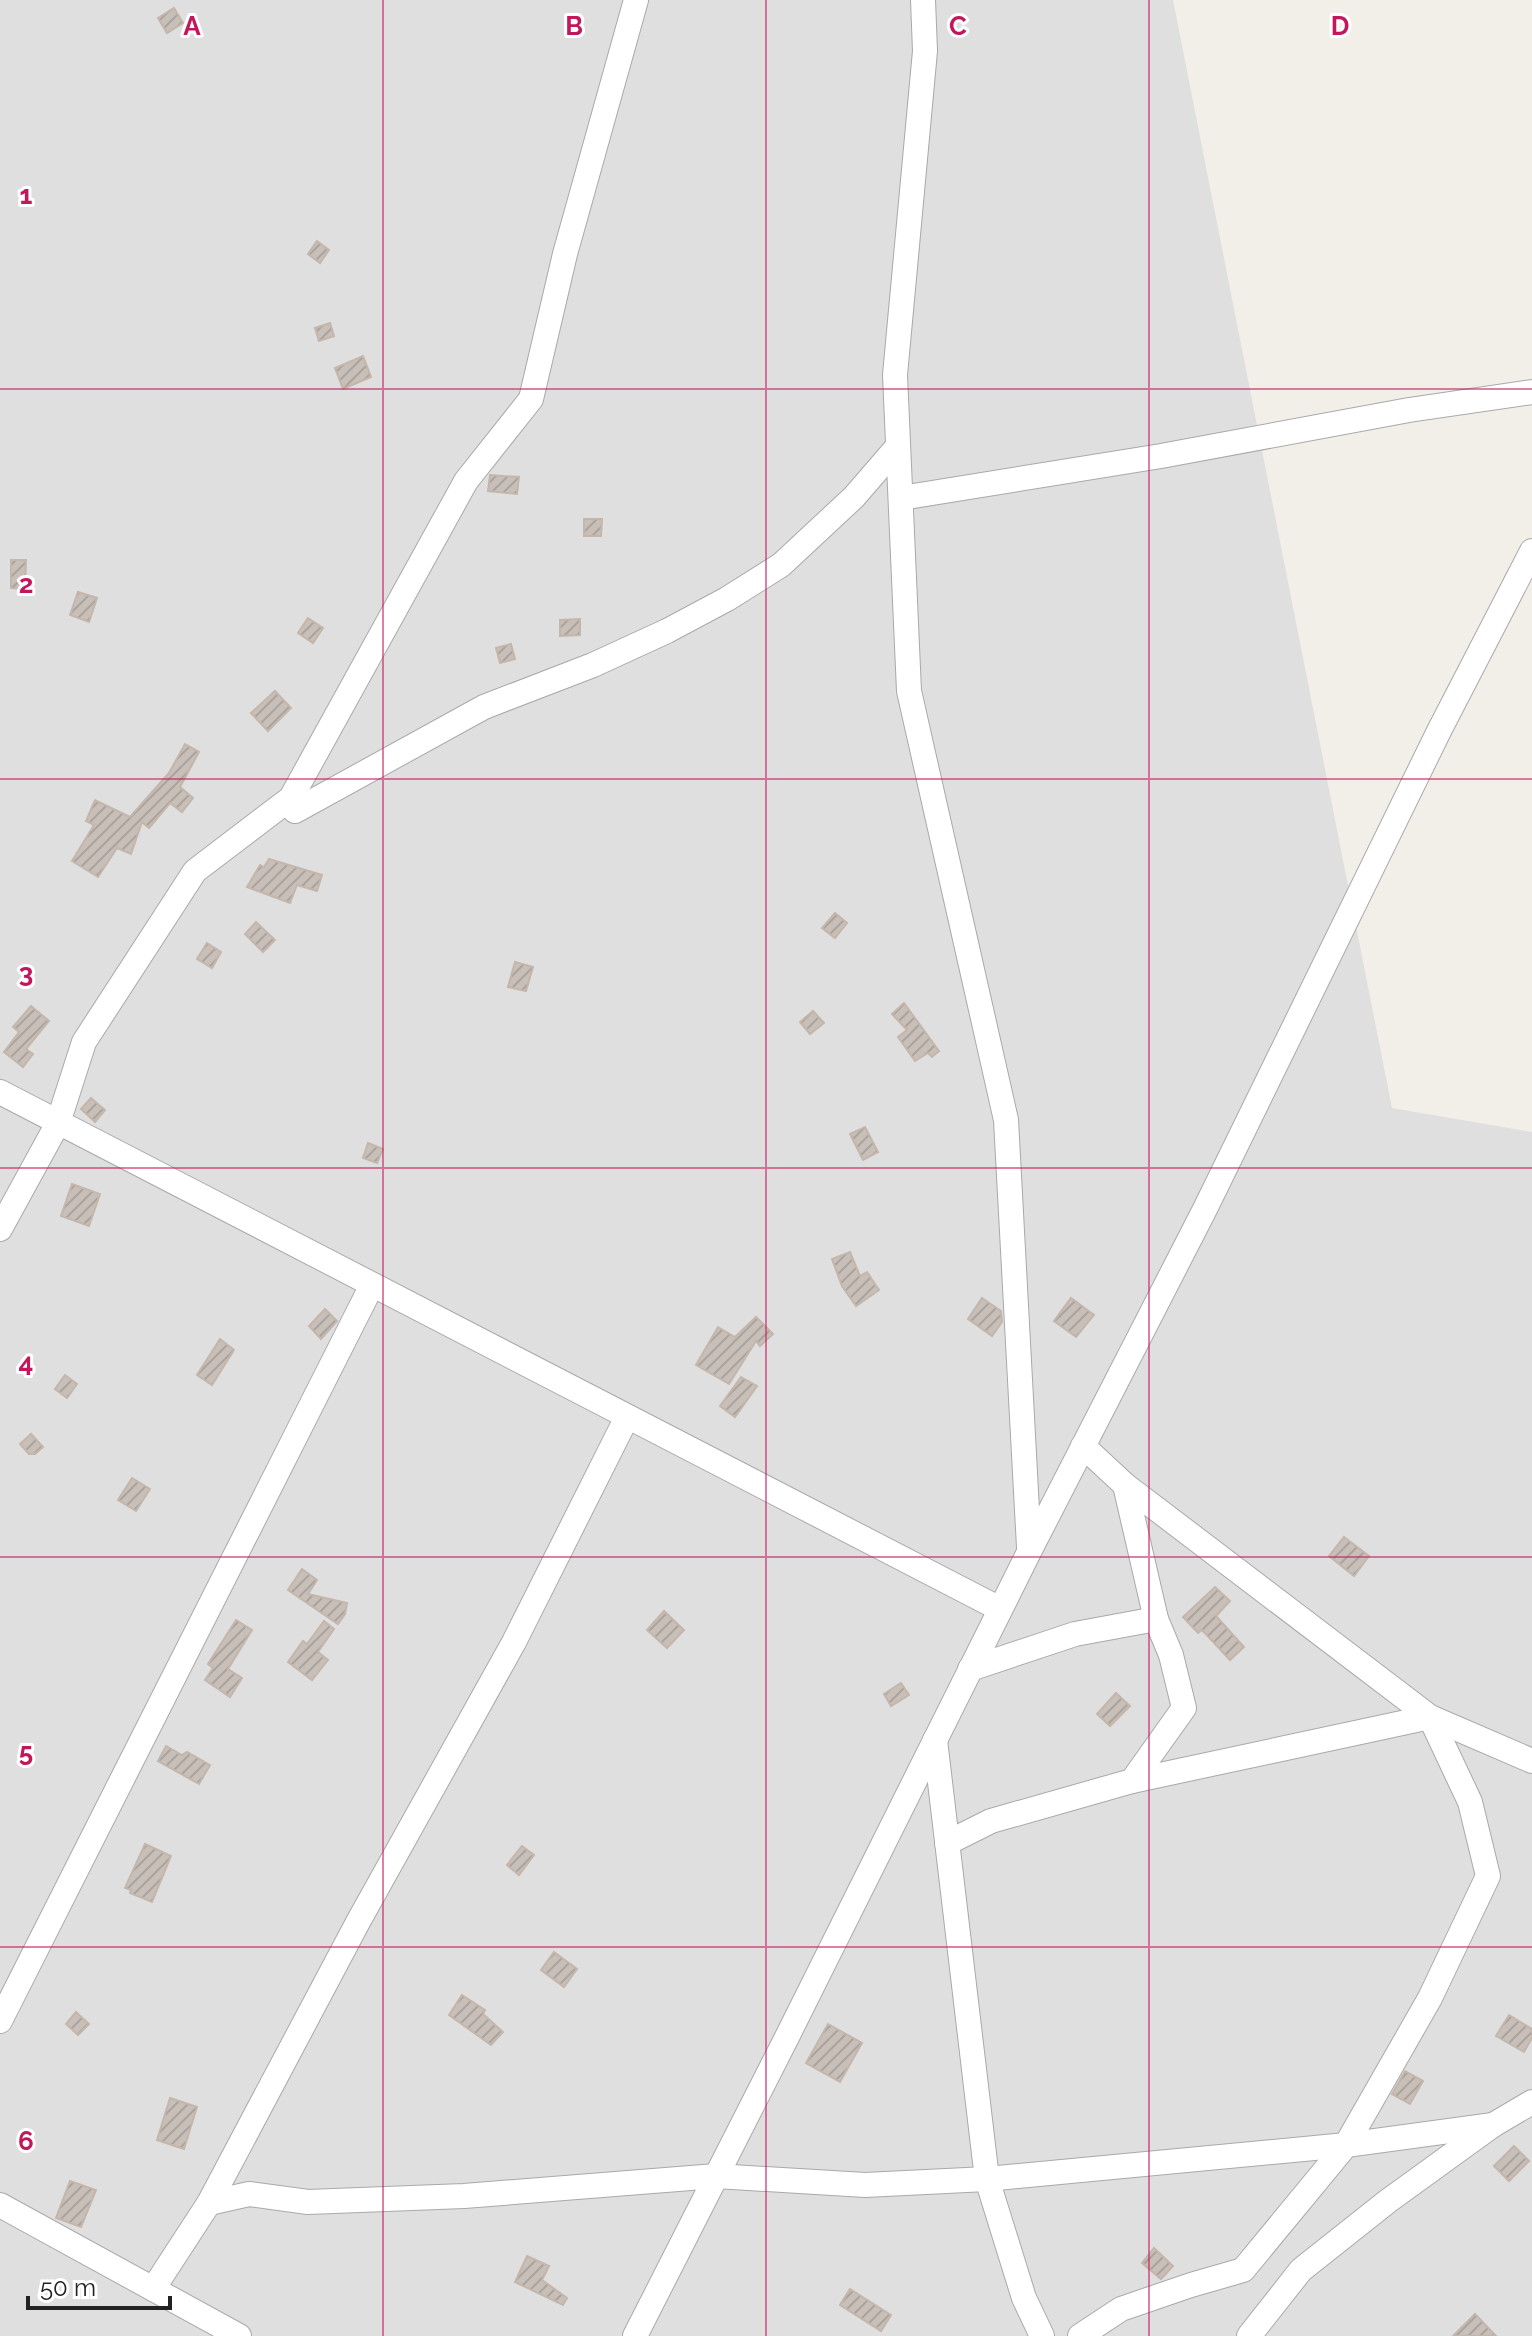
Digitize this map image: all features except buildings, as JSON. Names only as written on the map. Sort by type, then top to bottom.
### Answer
[{"type":"street","points":[[0,1229],[58,1123],[84,1042],[195,871],[291,798],[466,481],[531,399],[565,254],[636,0]]},
{"type":"street","points":[[923,0],[925,51],[895,375],[909,691],[1006,1120],[1030,1550]]},
{"type":"street","points":[[901,498],[1161,456],[1409,410],[1532,392]]},
{"type":"street","points":[[295,811],[484,707],[593,665],[727,599],[781,565],[854,497],[898,446]]},
{"type":"street","points":[[635,2336],[1000,1609],[1205,1209],[1439,731],[1532,551]]},
{"type":"street","points":[[0,1092],[1000,1609]]},
{"type":"street","points":[[0,2021],[372,1285]]},
{"type":"street","points":[[153,2289],[209,2203],[358,1922],[514,1642],[627,1417]]},
{"type":"street","points":[[1083,1446],[1125,1485],[1430,1717],[1532,1761]]},
{"type":"street","points":[[1125,1485],[1156,1619],[1171,1655],[1184,1708],[1132,1781]]},
{"type":"street","points":[[970,1669],[1075,1634],[1156,1619]]},
{"type":"street","points":[[947,1843],[991,1821],[1132,1781],[1430,1717]]},
{"type":"street","points":[[1080,2336],[1121,2309],[1243,2270],[1346,2145],[1430,1998],[1488,1876],[1470,1802],[1430,1717]]},
{"type":"street","points":[[935,1740],[987,2179],[1024,2298],[1042,2336]]},
{"type":"street","points":[[1249,2336],[1301,2270],[1388,2201],[1493,2125],[1532,2102]]},
{"type":"street","points":[[209,2203],[249,2194],[308,2202],[464,2196],[716,2176],[865,2185],[987,2179],[1346,2145],[1493,2125]]},
{"type":"street","points":[[0,2205],[239,2336]]},
{"type":"shaded area","points":[[0,0],[1173,0],[1392,1108],[1532,1132],[1532,2336],[0,2336]]}]
